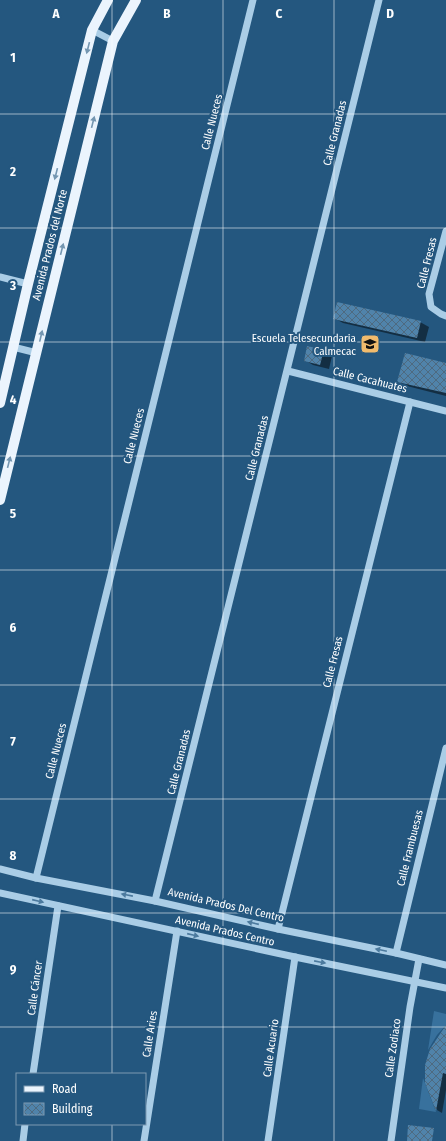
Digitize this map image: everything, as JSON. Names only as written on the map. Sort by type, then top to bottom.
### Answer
[{"type":"main road","name":"Avenida Prados del Norte","points":[[0,403],[28,284],[92,30],[108,0]]},
{"type":"main road","name":"Avenida Prados del Norte","points":[[0,500],[113,41],[136,0]]},
{"type":"street","name":"Calle Nueces","points":[[36,878],[253,0]]},
{"type":"street","name":"Calle Granadas","points":[[155,901],[379,0]]},
{"type":"street","points":[[92,30],[113,41]]},
{"type":"street","name":"Calle Fresas","points":[[446,231],[429,294],[432,307],[446,316]]},
{"type":"street","points":[[0,278],[28,284]]},
{"type":"street","points":[[13,347],[37,353]]},
{"type":"street","name":"Calle Cacahuates","points":[[288,371],[446,411]]},
{"type":"street","name":"Calle Fresas","points":[[278,929],[410,402]]},
{"type":"street","name":"Calle Frambuesas","points":[[396,953],[446,748]]},
{"type":"street","name":"Avenida Prados Del Centro","points":[[0,869],[36,878],[155,901],[446,965]]},
{"type":"street","name":"Avenida Prados Centro","points":[[0,893],[295,958],[446,988]]},
{"type":"street","name":"Calle Cáncer","points":[[33,1073],[58,906]]},
{"type":"street","name":"Calle Aries","points":[[144,1141],[176,931]]},
{"type":"street","name":"Calle Acuario","points":[[268,1141],[295,958]]},
{"type":"street","name":"Calle Zodiaco","points":[[391,1141],[419,959]]},
{"type":"street","points":[[23,1141],[26,1125]]},
{"type":"shaded area","points":[[434,1011],[446,1014],[446,1025],[437,1035],[428,1050]]},
{"type":"shaded area","points":[[423,1078],[436,1112],[419,1109]]},
{"type":"building","points":[[337,302],[421,321],[417,338],[333,319]]},
{"type":"building","points":[[307,346],[324,350],[320,365],[304,361]]},
{"type":"building","points":[[405,353],[446,363],[446,393],[397,382]]},
{"type":"building","points":[[446,1025],[446,1074],[443,1073],[436,1111],[425,1083],[425,1065],[430,1049]]},
{"type":"building","points":[[408,1125],[434,1128],[432,1141],[407,1141]]},
{"type":"place","name":"Escuela Telesecundaria Calmecac","points":[[370,344]]}]
